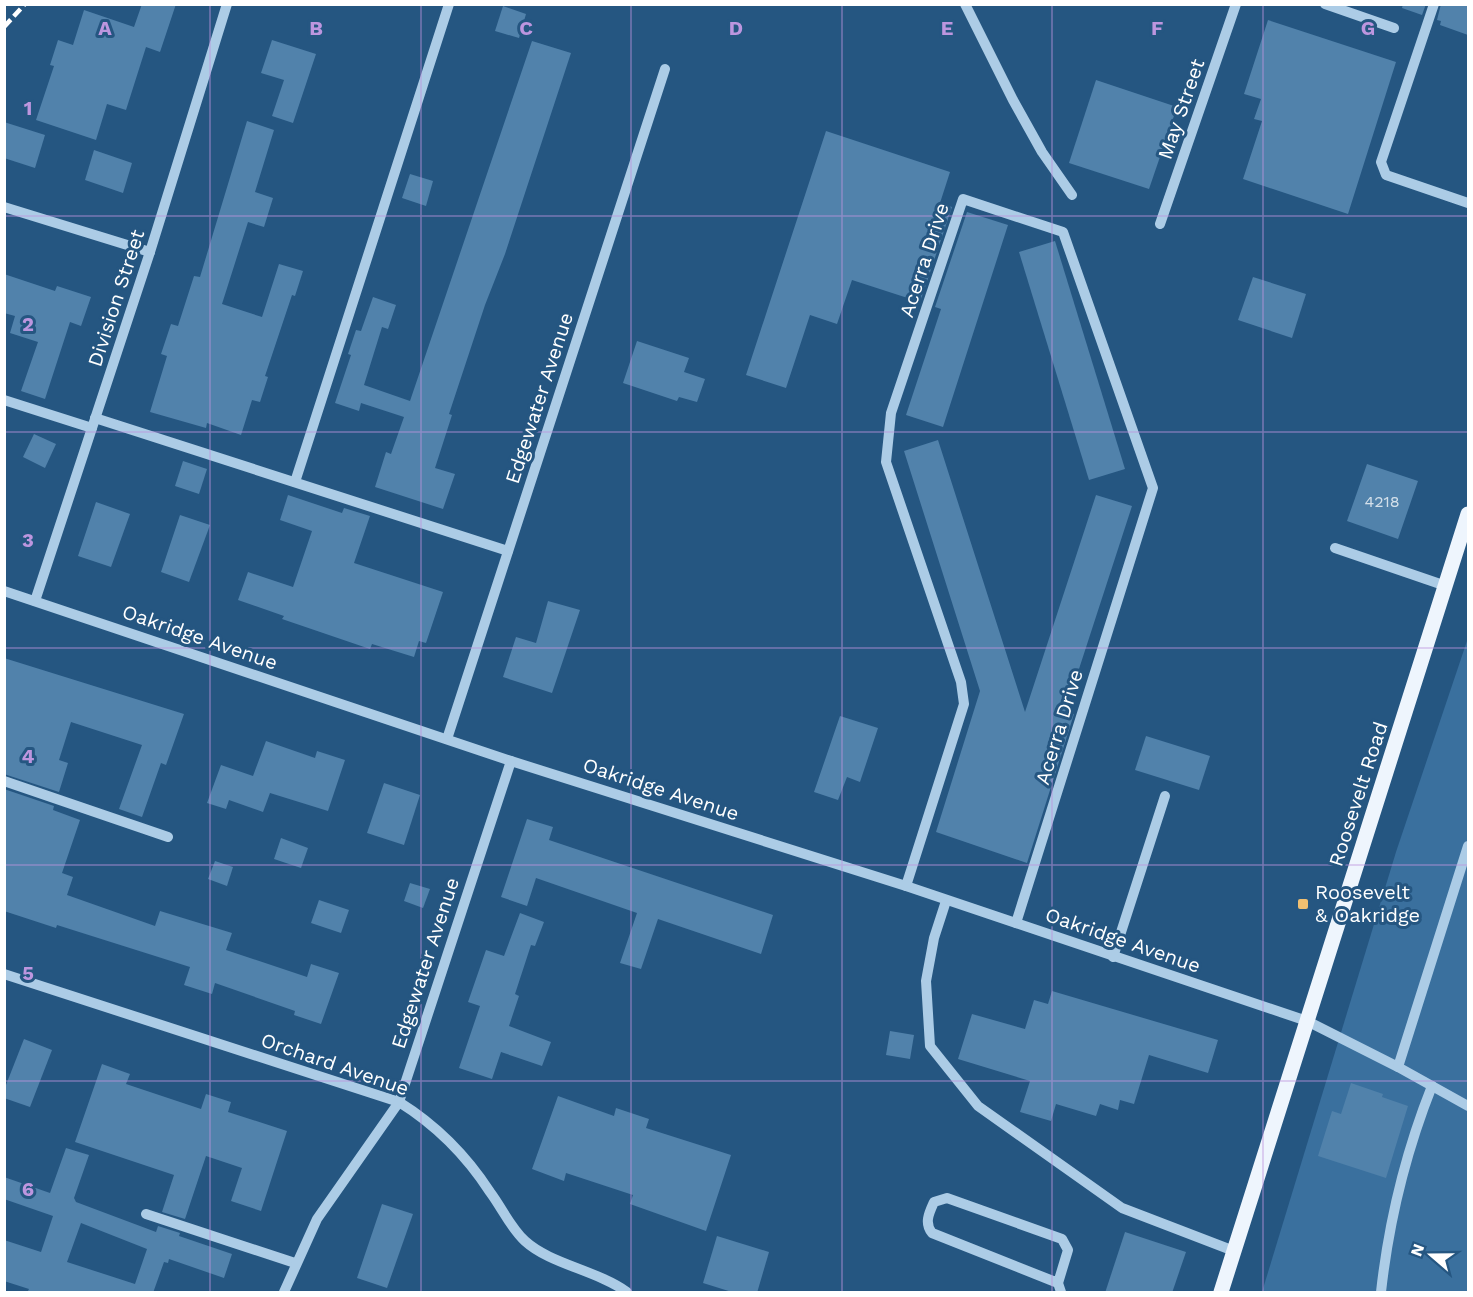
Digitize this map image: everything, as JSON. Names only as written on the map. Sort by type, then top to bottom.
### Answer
[{"type":"main road","name":"Roosevelt Road","points":[[1221,1293],[1468,514]]},
{"type":"street","name":"Division Street","points":[[35,601],[150,252],[226,4]]},
{"type":"street","points":[[295,482],[449,4]]},
{"type":"street","points":[[965,4],[1042,152],[1072,195]]},
{"type":"street","name":"May Street","points":[[1160,224],[1236,4]]},
{"type":"street","points":[[1324,4],[1394,28]]},
{"type":"street","points":[[1434,4],[1381,162],[1386,175],[1468,203]]},
{"type":"street","name":"Edgewater Avenue","points":[[447,739],[665,69]]},
{"type":"street","name":"Acerra Drive","points":[[906,886],[964,704],[961,682],[886,462],[891,413],[963,199],[1063,232],[1153,488],[1016,923]]},
{"type":"street","points":[[4,207],[150,252]]},
{"type":"street","points":[[4,400],[94,423],[295,482],[508,551]]},
{"type":"street","points":[[1335,548],[1446,586]]},
{"type":"street","name":"Oakridge Avenue","points":[[4,591],[511,760],[906,886],[1307,1022],[1398,1067],[1468,1106]]},
{"type":"street","name":"Edgewater Avenue","points":[[284,1293],[295,1263],[317,1219],[399,1102],[511,760]]},
{"type":"street","points":[[4,781],[168,837]]},
{"type":"street","points":[[1113,957],[1166,796]]},
{"type":"street","points":[[1398,1067],[1468,846]]},
{"type":"street","points":[[946,901],[934,938],[926,981],[930,1046],[978,1106],[1122,1208],[1234,1251]]},
{"type":"street","name":"Orchard Avenue","points":[[4,974],[399,1102],[422,1117],[448,1140],[474,1169],[510,1224],[526,1242],[550,1257],[594,1273],[627,1293]]},
{"type":"street","points":[[1381,1293],[1392,1212],[1419,1119],[1432,1086]]},
{"type":"street","points":[[947,1198],[1062,1239],[1068,1250],[1060,1288],[932,1233],[928,1227],[928,1218],[934,1202],[947,1198]]},
{"type":"street","points":[[146,1214],[295,1263]]},
{"type":"shaded area","points":[[1468,638],[1468,1292],[1262,1292],[1396,852]]},
{"type":"building","points":[[142,4],[176,4],[160,52],[146,47],[126,110],[107,104],[96,140],[36,120],[54,66],[50,65],[58,40],[73,45],[84,10],[134,27]]},
{"type":"building","points":[[1403,4],[1426,4],[1422,15],[1402,8]]},
{"type":"building","points":[[1441,4],[1468,4],[1468,35],[1440,25],[1441,21],[1437,20]]},
{"type":"building","points":[[503,6],[526,14],[519,38],[495,31]]},
{"type":"building","points":[[1268,20],[1396,62],[1348,214],[1243,179],[1262,121],[1254,119],[1261,99],[1244,94]]},
{"type":"building","points":[[272,40],[316,54],[293,123],[272,116],[284,80],[261,73]]},
{"type":"building","points":[[532,41],[571,53],[505,254],[485,305],[449,414],[452,415],[435,468],[455,474],[443,509],[375,487],[386,452],[391,454],[404,417],[361,403],[359,411],[335,403],[351,355],[348,354],[356,330],[361,331],[373,297],[396,305],[388,329],[382,327],[364,385],[410,401]]},
{"type":"building","points":[[1096,80],[1177,107],[1149,189],[1069,163]]},
{"type":"building","points":[[247,121],[274,130],[255,192],[273,198],[264,227],[248,222],[222,304],[262,317],[279,264],[303,271],[295,296],[292,295],[265,376],[268,377],[260,402],[252,400],[241,435],[207,423],[206,428],[150,412],[167,356],[161,354],[171,324],[178,326],[194,276],[200,277]]},
{"type":"building","points":[[4,122],[45,135],[35,168],[4,158]]},
{"type":"building","points":[[826,131],[950,172],[940,203],[952,207],[920,302],[852,280],[837,324],[810,315],[786,388],[746,375]]},
{"type":"building","points":[[94,150],[132,163],[123,193],[85,180]]},
{"type":"building","points":[[410,174],[433,181],[426,206],[402,198]]},
{"type":"building","points":[[967,212],[1008,225],[943,427],[906,415],[941,309],[935,307]]},
{"type":"building","points":[[1055,241],[1125,469],[1089,480],[1019,252]]},
{"type":"building","points":[[4,274],[55,291],[57,286],[91,297],[81,326],[70,322],[45,399],[21,391],[38,342],[10,333],[15,316],[4,313]]},
{"type":"building","points":[[1253,277],[1306,294],[1292,338],[1238,320]]},
{"type":"building","points":[[637,341],[689,358],[684,372],[705,379],[697,402],[679,397],[677,401],[623,383]]},
{"type":"building","points":[[34,434],[56,444],[45,468],[23,457]]},
{"type":"building","points":[[938,440],[1025,712],[1096,495],[1132,506],[1065,712],[1074,714],[1027,863],[936,832],[980,691],[904,451]]},
{"type":"building","points":[[183,461],[207,469],[199,494],[175,486]]},
{"type":"building","points":[[1367,464],[1418,481],[1398,539],[1347,521]]},
{"type":"building","points":[[288,495],[342,513],[344,508],[370,516],[354,563],[443,592],[426,643],[419,641],[414,657],[372,644],[370,649],[282,619],[284,616],[238,600],[248,572],[293,587],[312,531],[280,520]]},
{"type":"building","points":[[96,502],[130,514],[111,567],[78,556]]},
{"type":"building","points":[[180,515],[210,525],[189,582],[161,572]]},
{"type":"building","points":[[548,601],[580,610],[552,693],[503,677],[516,637],[536,643]]},
{"type":"building","points":[[4,658],[184,714],[166,765],[161,763],[142,817],[119,809],[142,745],[71,722],[59,760],[68,763],[59,792],[4,774]]},
{"type":"building","points":[[840,716],[878,728],[860,782],[847,777],[838,800],[814,792]]},
{"type":"building","points":[[1146,736],[1210,756],[1199,790],[1135,770]]},
{"type":"building","points":[[266,741],[315,758],[317,751],[345,760],[328,811],[270,793],[263,812],[229,800],[226,809],[207,803],[221,765],[253,776]]},
{"type":"building","points":[[384,783],[420,795],[404,845],[367,833]]},
{"type":"building","points":[[4,789],[54,806],[53,810],[80,820],[62,873],[73,877],[67,895],[155,926],[160,911],[232,933],[226,950],[307,977],[311,964],[339,973],[321,1024],[294,1015],[295,1011],[215,983],[212,994],[184,985],[190,967],[57,925],[56,928],[4,911]]},
{"type":"building","points":[[527,819],[553,827],[549,840],[773,915],[761,954],[658,919],[641,969],[620,963],[637,913],[536,878],[527,906],[501,897]]},
{"type":"building","points":[[281,838],[308,848],[301,868],[274,859]]},
{"type":"building","points":[[215,861],[233,867],[227,886],[208,879]]},
{"type":"building","points":[[410,883],[430,889],[423,908],[404,901]]},
{"type":"building","points":[[319,900],[349,910],[341,933],[311,923]]},
{"type":"building","points":[[520,913],[544,922],[535,946],[531,945],[515,994],[519,996],[509,1026],[551,1042],[542,1066],[501,1052],[492,1079],[459,1068],[480,1006],[468,1002],[486,950],[504,956]]},
{"type":"building","points":[[1052,991],[1218,1040],[1208,1073],[1149,1055],[1134,1104],[1120,1100],[1118,1110],[1100,1104],[1096,1116],[1056,1104],[1051,1121],[1020,1112],[1030,1081],[958,1059],[972,1014],[1025,1029],[1034,1000],[1048,1004]]},
{"type":"building","points":[[890,1031],[914,1035],[910,1059],[886,1055]]},
{"type":"building","points":[[24,1039],[52,1050],[30,1107],[4,1098],[4,1090]]},
{"type":"building","points":[[102,1064],[130,1074],[126,1084],[201,1109],[206,1094],[231,1102],[228,1112],[287,1131],[261,1211],[231,1201],[242,1168],[206,1156],[185,1219],[162,1212],[174,1175],[75,1142]]},
{"type":"building","points":[[1351,1083],[1408,1106],[1386,1178],[1318,1156],[1332,1111],[1341,1114]]},
{"type":"building","points":[[558,1096],[614,1116],[616,1108],[649,1119],[646,1128],[731,1155],[706,1231],[630,1204],[633,1195],[566,1173],[564,1181],[532,1169]]},
{"type":"building","points":[[66,1148],[89,1155],[74,1198],[76,1202],[156,1232],[158,1226],[180,1233],[179,1236],[232,1254],[224,1278],[169,1259],[168,1263],[164,1262],[153,1293],[27,1293],[29,1289],[4,1281],[4,1240],[41,1252],[53,1216],[4,1199],[4,1177],[50,1193]],"holes":[[[81,1223],[147,1249],[135,1284],[67,1262]]]},
{"type":"building","points":[[382,1204],[413,1214],[387,1288],[357,1278]]},
{"type":"building","points":[[1125,1232],[1186,1252],[1172,1293],[1105,1293]]},
{"type":"building","points":[[717,1236],[769,1252],[757,1293],[735,1293],[703,1283]]},
{"type":"railway","points":[[4,27],[25,4]]},
{"type":"place","name":"Roosevelt & Oakridge","points":[[1303,904]]}]
